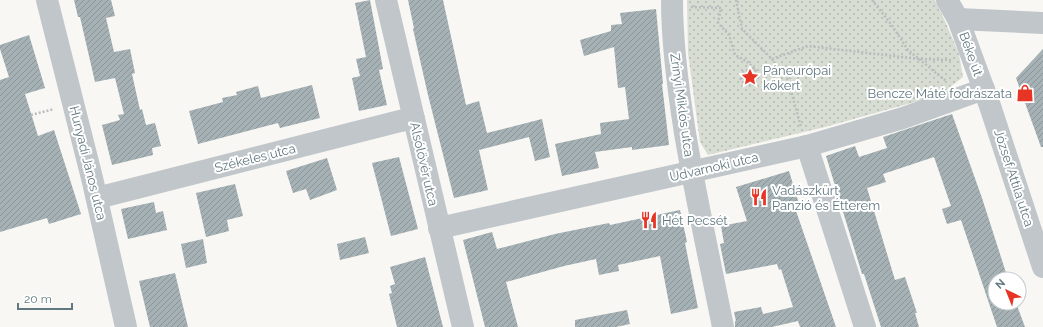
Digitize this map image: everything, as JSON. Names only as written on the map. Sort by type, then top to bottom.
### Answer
[{"type":"street","name":"Hunyadi János utca","points":[[47,0],[96,198],[123,326]]},
{"type":"street","name":"Alsólövér utca","points":[[386,0],[463,327]]},
{"type":"street","name":"Béke út","points":[[947,0],[958,19],[984,89]]},
{"type":"street","name":"Zrínyi Miklós utca","points":[[672,3],[672,40],[676,79],[692,172],[724,327]]},
{"type":"street","points":[[958,19],[1042,25]]},
{"type":"street","name":"Udvarnoki utca","points":[[439,228],[807,146],[902,118],[984,89]]},
{"type":"street","name":"József Attila utca","points":[[984,89],[1043,267]]},
{"type":"street","name":"Székeles utca","points":[[96,198],[400,121],[414,119]]},
{"type":"street","points":[[807,146],[865,327]]},
{"type":"path","points":[[736,0],[742,29],[772,59],[788,80],[796,106]]},
{"type":"path","points":[[872,0],[908,50],[950,84]]},
{"type":"path","points":[[672,3],[721,8],[718,23],[729,34],[735,55],[751,64],[755,69],[759,76],[753,85],[744,84],[740,78],[742,73],[747,70],[755,69]]},
{"type":"path","points":[[772,59],[808,46],[919,59],[954,60]]},
{"type":"path","points":[[31,115],[56,108]]},
{"type":"shaded area","points":[[687,0],[935,0],[959,54],[963,77],[940,95],[825,127],[708,155],[700,142],[688,53]]},
{"type":"building","points":[[74,0],[111,0],[115,16],[106,18],[114,52],[130,49],[135,73],[132,74],[140,110],[142,109],[146,125],[155,123],[161,146],[152,148],[153,155],[112,165],[102,125],[120,120],[118,115],[124,114],[115,78],[95,82],[80,17],[78,17]]},
{"type":"building","points":[[370,0],[383,69],[379,70],[387,105],[359,111],[352,78],[360,76],[356,59],[366,57],[355,3]]},
{"type":"building","points":[[408,0],[443,0],[466,105],[479,101],[487,133],[542,119],[550,157],[535,161],[529,137],[479,150],[488,190],[454,198],[428,95]]},
{"type":"building","points":[[656,9],[669,145],[632,150],[632,147],[595,152],[599,168],[562,176],[555,144],[601,134],[600,123],[629,119],[625,87],[618,88],[614,47],[584,56],[580,40],[611,31],[611,25],[622,24],[620,13]]},
{"type":"building","points":[[29,35],[45,88],[25,94],[38,136],[54,130],[81,214],[49,224],[47,218],[0,232],[0,80],[9,77],[0,45]]},
{"type":"building","points":[[1043,49],[1043,147],[1041,147],[1016,78]]},
{"type":"building","points":[[312,85],[320,118],[280,128],[278,123],[198,144],[189,111],[223,102],[222,98],[237,95],[236,92],[258,86],[261,98]]},
{"type":"building","points":[[952,114],[982,198],[1005,271],[987,271],[987,297],[961,220],[947,224],[942,209],[951,206],[934,157],[883,174],[886,182],[867,188],[895,280],[905,277],[917,313],[915,313],[919,327],[881,327],[864,274],[862,274],[826,156],[855,146],[859,157],[887,148],[883,137]]},
{"type":"building","points":[[399,157],[418,229],[391,236],[372,163]]},
{"type":"building","points":[[327,158],[337,190],[310,200],[306,189],[293,193],[286,171]]},
{"type":"building","points":[[789,171],[800,207],[795,208],[836,327],[800,327],[798,321],[772,327],[735,327],[736,321],[734,312],[761,307],[763,314],[793,307],[781,269],[779,270],[777,264],[726,274],[720,244],[724,243],[721,226],[747,221],[736,187]]},
{"type":"building","points":[[235,184],[243,216],[227,220],[229,231],[206,237],[196,193]]},
{"type":"building","points":[[154,202],[156,213],[163,211],[167,230],[128,239],[121,209]]},
{"type":"building","points":[[680,210],[698,308],[671,314],[660,256],[618,265],[619,271],[599,275],[596,259],[506,282],[518,327],[485,327],[463,240],[492,232],[497,249],[555,234],[609,223],[610,225]]},
{"type":"building","points":[[365,237],[369,253],[340,260],[337,244]]},
{"type":"building","points":[[203,239],[207,263],[186,268],[181,244]]},
{"type":"building","points":[[425,257],[443,327],[397,327],[389,294],[392,293],[390,286],[395,284],[390,267]]},
{"type":"building","points":[[175,273],[188,327],[150,327],[139,281]]},
{"type":"building","points":[[627,310],[630,324],[616,327],[575,327],[575,320]]},
{"type":"building","points":[[992,311],[1019,311],[1025,327],[997,327]]},
{"type":"place","name":"Páneurópai kőkert","points":[[750,77]]},
{"type":"place","name":"Bencze Máté fodrászata","points":[[1025,93]]},
{"type":"place","name":"Vadászkürt Panzió és Étterem","points":[[759,197]]},
{"type":"place","name":"Hét Pecsét","points":[[649,220]]}]
